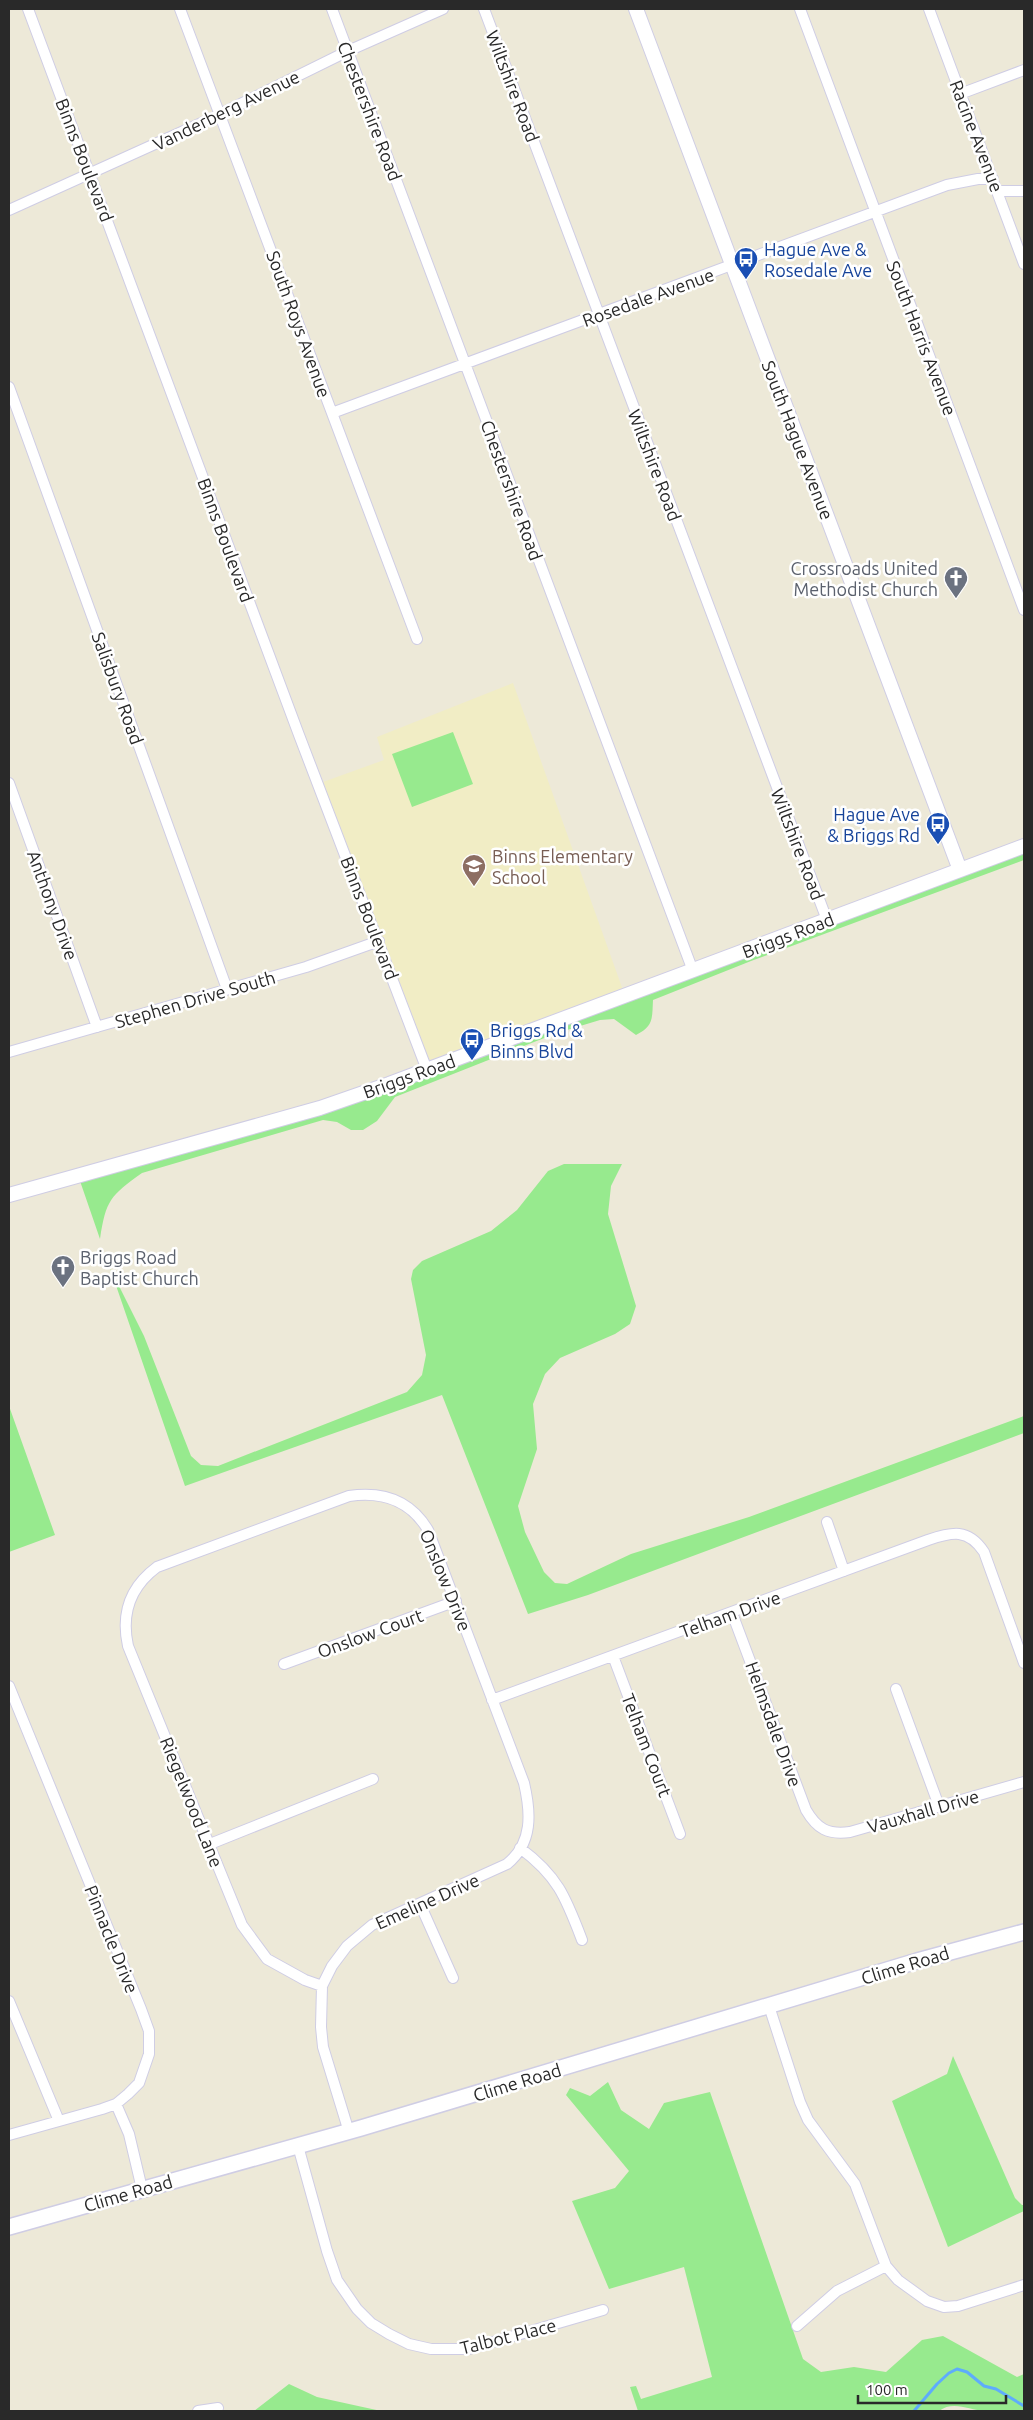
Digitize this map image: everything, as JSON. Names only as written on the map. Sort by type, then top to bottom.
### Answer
[{"type":"main road","name":"Clime Road","points":[[9,2227],[349,2132],[917,1961],[1024,1932]]},
{"type":"street","name":"Binns Boulevard","points":[[28,9],[299,735],[379,940],[427,1070]]},
{"type":"street","name":"South Roys Avenue","points":[[180,9],[417,639]]},
{"type":"street","name":"Chestershire Road","points":[[332,9],[693,971]]},
{"type":"street","name":"Vanderberg Avenue","points":[[9,210],[220,114],[348,51],[443,9]]},
{"type":"street","name":"Wiltshire Road","points":[[484,9],[827,920]]},
{"type":"street","name":"South Hague Avenue","points":[[636,9],[960,870]]},
{"type":"street","name":"South Harris Avenue","points":[[800,9],[874,212],[1024,610]]},
{"type":"street","name":"Racine Avenue","points":[[929,9],[1024,264]]},
{"type":"street","points":[[960,94],[1024,70]]},
{"type":"street","name":"Rosedale Avenue","points":[[332,413],[947,185],[978,179],[993,179]]},
{"type":"street","points":[[997,191],[1024,191]]},
{"type":"street","name":"Salisbury Road","points":[[9,387],[227,989]]},
{"type":"street","name":"Anthony Drive","points":[[9,783],[97,1027]]},
{"type":"street","name":"Briggs Road","points":[[9,1195],[320,1108],[427,1070],[1024,846]]},
{"type":"street","name":"Stephen Drive South","points":[[9,1052],[306,967],[379,940]]},
{"type":"street","name":"Onslow Drive","points":[[139,1583],[153,1570],[169,1561],[349,1496],[368,1493],[386,1496],[402,1502],[423,1521],[432,1537],[524,1783],[530,1807],[528,1829],[520,1848]]},
{"type":"street","points":[[827,1522],[844,1571]]},
{"type":"street","name":"Telham Drive","points":[[492,1700],[939,1536],[954,1533],[968,1536],[978,1542],[984,1552],[1024,1664]]},
{"type":"street","name":"Riegelwood Lane","points":[[139,1583],[128,1604],[125,1620],[128,1646],[242,1925],[267,1959],[305,1980],[322,1986]]},
{"type":"street","name":"Onslow Court","points":[[284,1664],[456,1601]]},
{"type":"street","name":"Helmsdale Drive","points":[[732,1613],[806,1810],[812,1822],[822,1830]]},
{"type":"street","name":"Telham Court","points":[[613,1656],[680,1834]]},
{"type":"street","name":"Pinnacle Drive","points":[[9,1686],[149,2031],[150,2042],[145,2069],[139,2083],[116,2104]]},
{"type":"street","points":[[896,1689],[938,1806]]},
{"type":"street","points":[[210,1844],[373,1778]]},
{"type":"street","name":"Vauxhall Drive","points":[[822,1830],[836,1834],[850,1832],[1024,1782]]},
{"type":"street","points":[[520,1848],[556,1881],[565,1896],[582,1940]]},
{"type":"street","name":"Emeline Drive","points":[[349,2132],[323,2047],[320,2006],[322,1986],[347,1946],[360,1933],[384,1918],[500,1868],[516,1857],[520,1848]]},
{"type":"street","points":[[420,1904],[453,1978]]},
{"type":"street","points":[[9,2001],[59,2121]]},
{"type":"street","points":[[769,2006],[800,2102],[808,2120],[854,2184],[886,2266],[912,2291],[927,2301],[944,2307],[958,2306],[1024,2285]]},
{"type":"street","points":[[9,2135],[116,2104],[129,2134],[142,2189]]},
{"type":"street","name":"Talbot Place","points":[[298,2146],[330,2263],[338,2280],[357,2309],[371,2322],[389,2334],[409,2344],[431,2349],[469,2349],[603,2310]]},
{"type":"street","points":[[798,2326],[837,2291],[886,2266]]},
{"type":"street","points":[[198,2411],[218,2408]]},
{"type":"shaded area","name":"Binns Elementary School","points":[[513,683],[624,993],[426,1065],[323,782],[384,760],[377,737]]},
{"type":"green space","points":[[453,732],[473,784],[412,807],[392,754]]},
{"type":"green space","points":[[1024,851],[1024,860],[751,961],[653,1000],[651,1021],[642,1032],[636,1035],[614,1019],[600,1020],[557,1033],[395,1097],[377,1121],[363,1130],[351,1130],[337,1122],[323,1120],[142,1173],[111,1200],[107,1207],[100,1239],[80,1181],[392,1089]]},
{"type":"green space","points":[[564,1164],[622,1164],[611,1186],[608,1214],[636,1306],[630,1324],[615,1334],[560,1358],[545,1374],[533,1404],[537,1449],[518,1506],[525,1532],[544,1572],[555,1583],[567,1584],[631,1554],[749,1517],[1024,1416],[1024,1433],[588,1595],[528,1614],[442,1395],[185,1486],[110,1268],[144,1336],[191,1456],[201,1465],[218,1466],[407,1392],[422,1375],[426,1355],[411,1279],[413,1270],[422,1261],[491,1231],[517,1210],[548,1171]]},
{"type":"green space","points":[[9,1406],[55,1535],[9,1552]]},
{"type":"green space","points":[[953,2056],[1015,2198],[1024,2205],[1024,2211],[948,2247],[892,2101],[947,2074]]},
{"type":"green space","points":[[608,2082],[621,2110],[649,2129],[664,2103],[710,2092],[803,2359],[821,2372],[854,2367],[886,2372],[922,2340],[943,2336],[1017,2377],[1024,2374],[1024,2411],[985,2411],[961,2406],[950,2406],[939,2411],[638,2411],[630,2387],[636,2386],[641,2399],[712,2377],[684,2267],[609,2289],[572,2201],[615,2188],[629,2171],[566,2095],[570,2088],[590,2096]]},
{"type":"green space","points":[[289,2384],[317,2397],[381,2411],[254,2411]]},
{"type":"waterway","points":[[914,2411],[937,2384],[949,2373],[957,2369],[967,2372],[984,2386],[996,2389],[1024,2406]]},
{"type":"place","name":"Hague Ave & Rosedale Ave","points":[[746,280]]},
{"type":"place","name":"Crossroads United Methodist Church","points":[[956,599]]},
{"type":"place","name":"Hague Ave & Briggs Rd","points":[[938,845]]},
{"type":"place","name":"Binns Elementary School","points":[[474,887]]},
{"type":"place","name":"Briggs Rd & Binns Blvd","points":[[472,1061]]},
{"type":"place","name":"Briggs Road Baptist Church","points":[[63,1288]]}]
